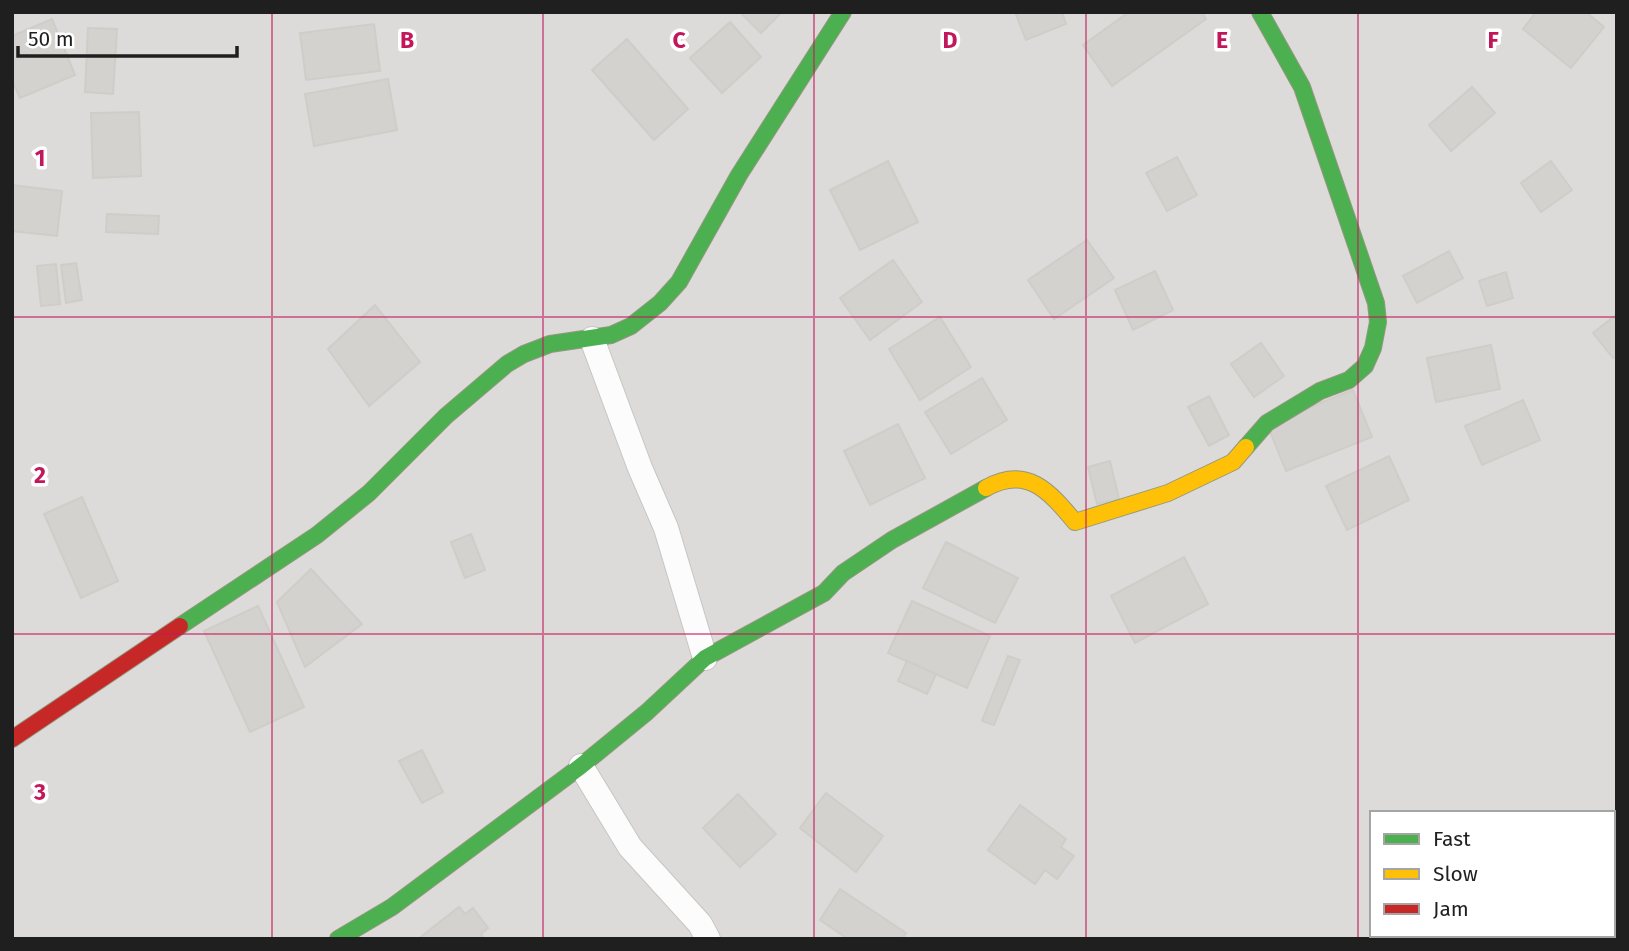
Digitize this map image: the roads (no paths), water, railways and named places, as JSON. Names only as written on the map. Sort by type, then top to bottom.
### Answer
[{"type":"street","points":[[12,739],[317,535],[369,493],[446,416],[507,364],[550,344],[611,335],[631,326],[660,303],[678,282],[739,175],[843,12]]},
{"type":"street","points":[[338,939],[393,907],[581,766],[648,712],[705,658],[824,593],[843,573],[891,540],[1011,477],[1026,480],[1052,494],[1075,522],[1168,493],[1233,461],[1267,422],[1320,391],[1349,380],[1365,366],[1373,348],[1378,322],[1376,303],[1301,87],[1260,12]]},
{"type":"street","points":[[592,339],[640,468],[666,528],[705,658]]},
{"type":"street","points":[[581,766],[630,847],[700,924],[708,939]]}]
